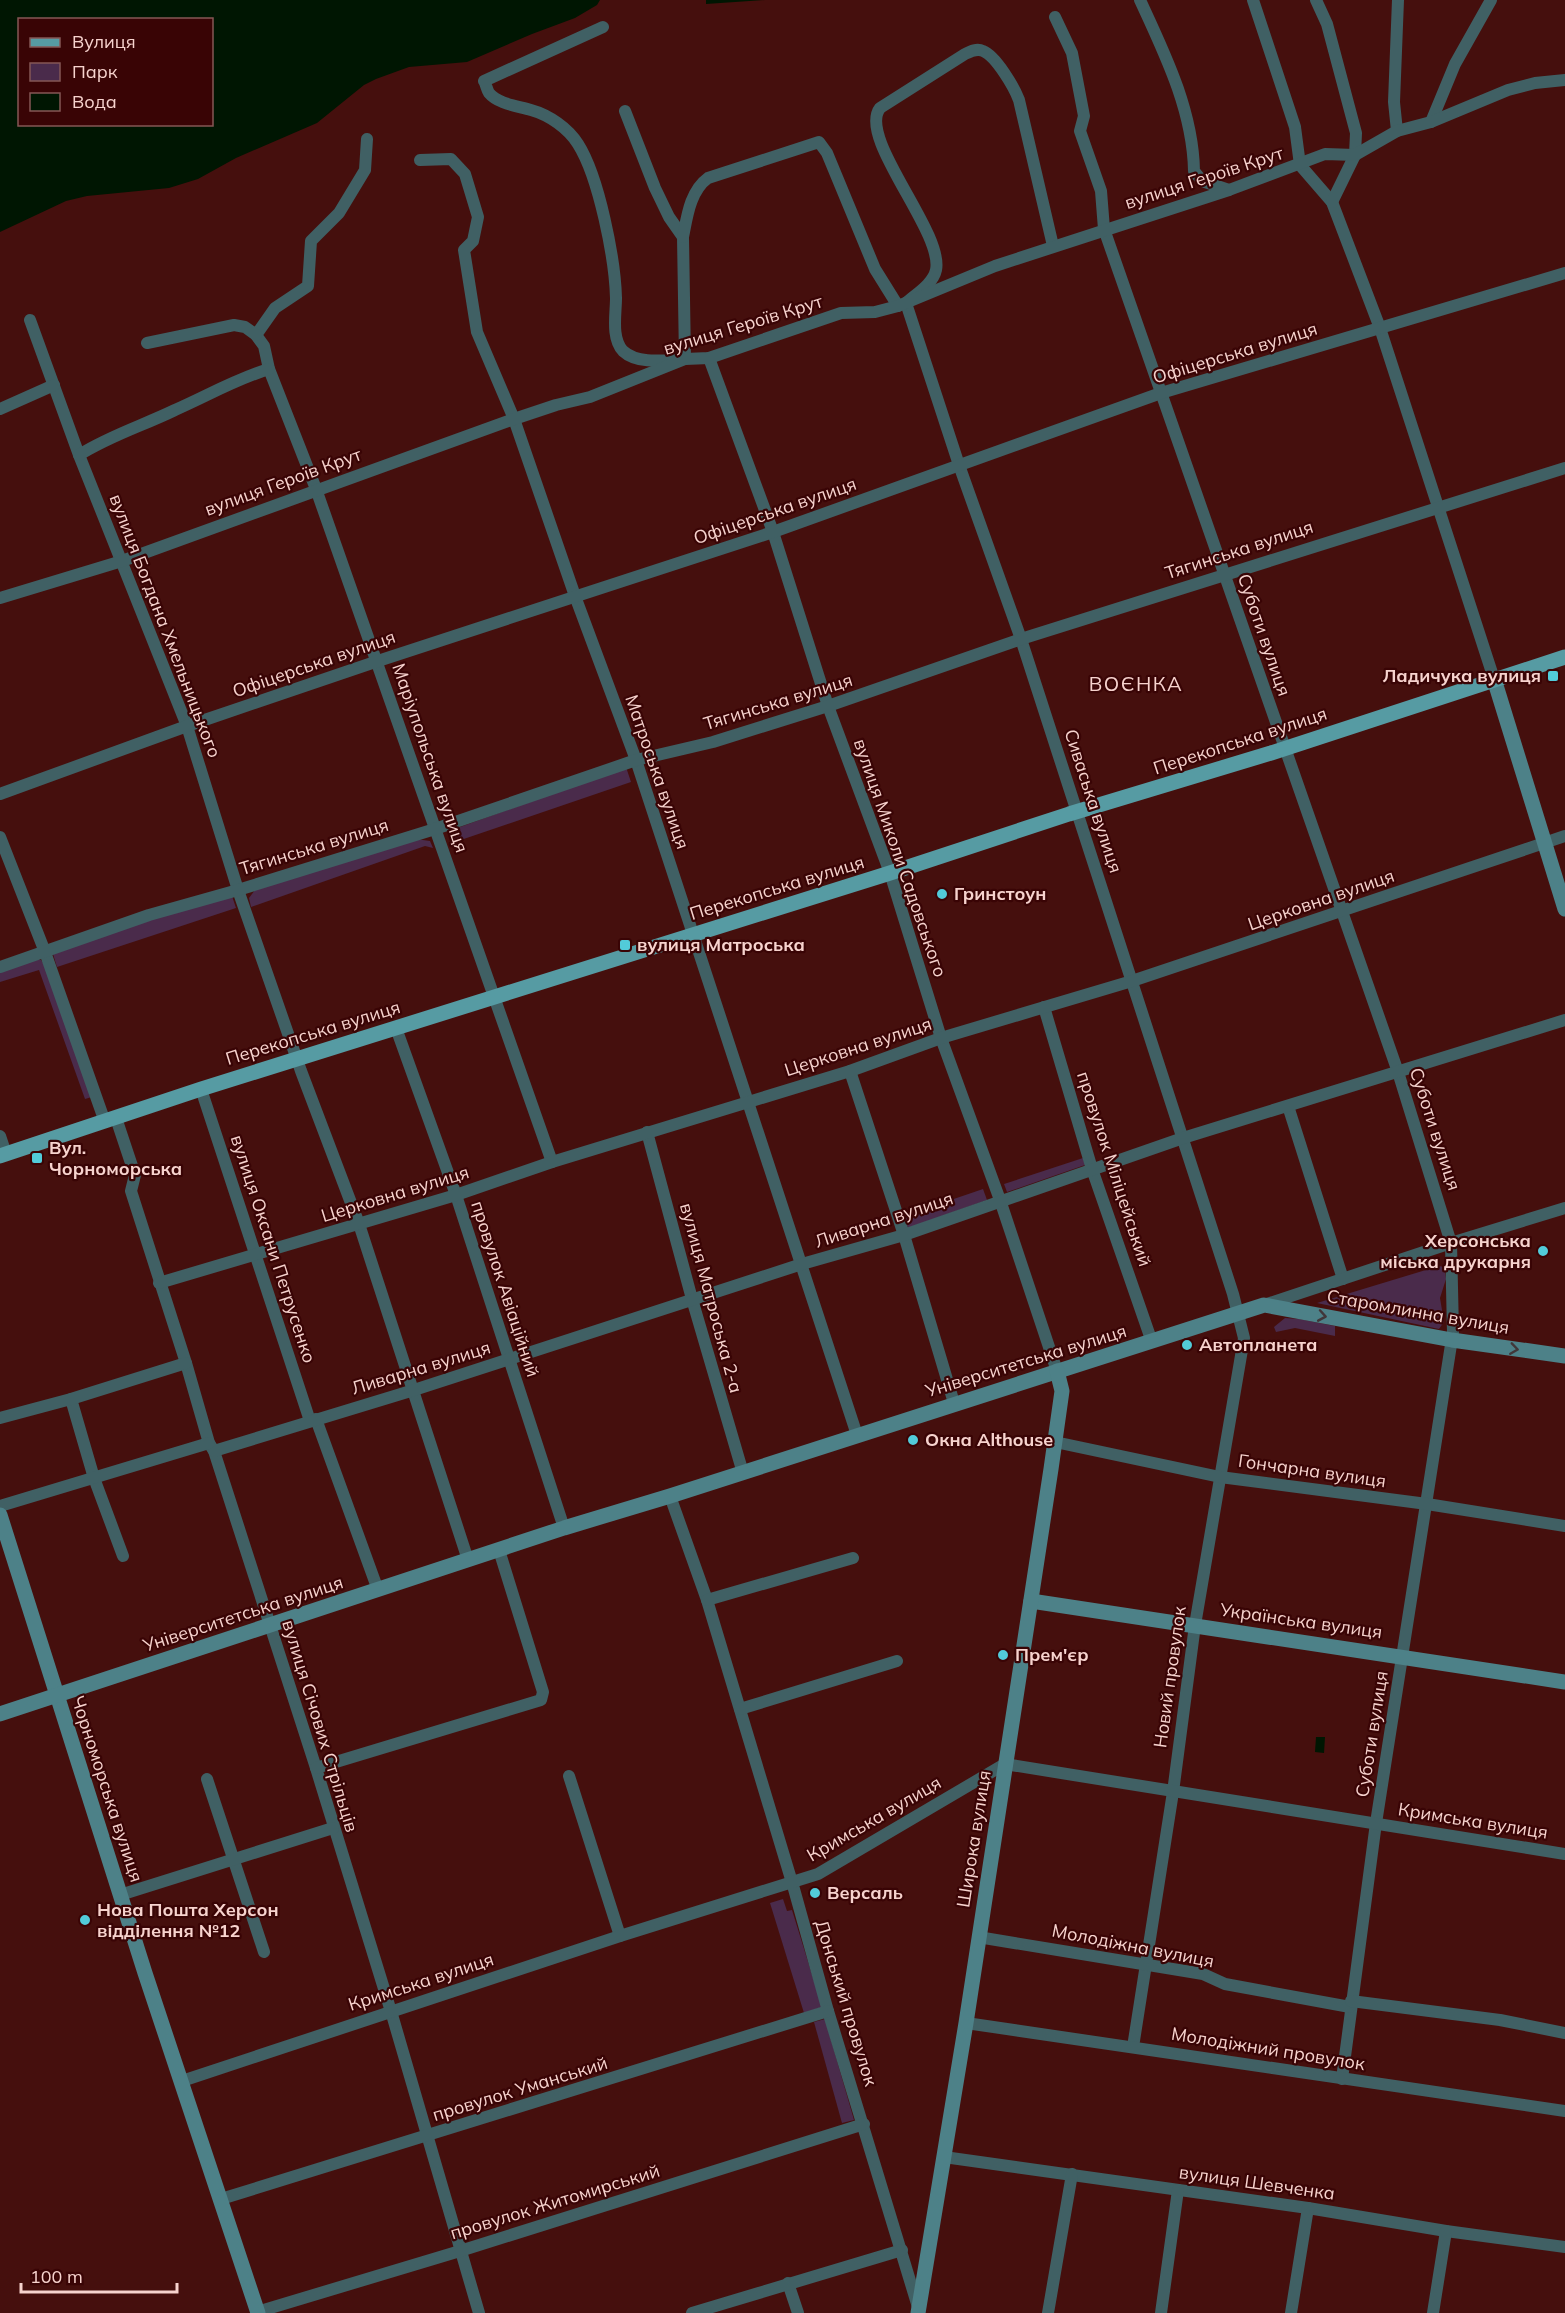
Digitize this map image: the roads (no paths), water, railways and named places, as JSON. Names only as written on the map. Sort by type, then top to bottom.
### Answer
[{"type":"main road","name":"Перекопська вулиця","points":[[3,1155],[297,1058],[1284,749],[1565,657]]},
{"type":"street","points":[[1140,0],[1177,83],[1193,154],[1194,171],[1202,181],[1229,190]]},
{"type":"street","points":[[1253,0],[1295,127],[1300,165],[1332,202],[1380,328],[1494,679],[1565,909]]},
{"type":"street","points":[[1316,0],[1327,24],[1356,134],[1355,155],[1332,202]]},
{"type":"street","points":[[1397,131],[1394,102],[1398,0]]},
{"type":"street","points":[[1431,122],[1455,64],[1491,0]]},
{"type":"street","name":"Суботи вулиця","points":[[1055,17],[1072,53],[1084,116],[1080,131],[1101,191],[1104,229],[1398,1072],[1451,1242],[1452,1340],[1376,1823],[1350,2004],[1342,2079]]},
{"type":"street","points":[[603,27],[484,81],[490,94],[508,104],[546,116],[564,128],[578,144],[594,178],[606,229],[615,278],[616,337],[621,349],[630,356],[640,359],[685,359],[682,237],[655,188],[625,111]]},
{"type":"street","points":[[902,304],[932,280],[937,268],[928,235],[895,173],[877,129],[876,114],[880,108],[974,50],[982,50],[989,54],[1013,86],[1019,100],[1053,246]]},
{"type":"street","points":[[1355,155],[1397,131],[1431,122],[1508,90],[1535,83],[1565,80]]},
{"type":"street","points":[[147,343],[234,325],[245,327],[256,335],[275,308],[308,286],[311,241],[339,213],[365,170],[367,139]]},
{"type":"street","name":"Сиваська вулиця","points":[[682,237],[695,193],[700,184],[708,178],[819,142],[827,153],[875,269],[902,304],[1021,639],[1238,1313]]},
{"type":"street","name":"вулиця Героїв Крут","points":[[0,598],[122,561],[514,419],[556,405],[590,398],[685,359],[709,358],[841,314],[876,312],[902,304],[996,266],[1229,190],[1325,154],[1355,155]]},
{"type":"street","name":"Матроська вулиця","points":[[420,160],[451,159],[465,174],[478,217],[473,241],[464,250],[477,332],[514,419],[575,596],[636,760],[857,1435]]},
{"type":"street","name":"Офіцерська вулиця","points":[[0,794],[187,726],[378,661],[773,532],[1161,393],[1565,273]]},
{"type":"street","name":"вулиця Богдана Хмельницького","points":[[30,320],[79,455],[187,726],[238,890],[359,1224],[468,1560]]},
{"type":"street","name":"Маріупольська вулиця","points":[[256,335],[264,346],[268,369],[316,489],[378,661],[552,1162]]},
{"type":"street","name":"вулиця Миколи Садовського","points":[[709,358],[773,532],[828,706],[890,873],[941,1038],[1000,1200],[1057,1371]]},
{"type":"street","points":[[79,455],[102,440],[175,411],[246,376],[268,369]]},
{"type":"street","points":[[0,409],[54,386]]},
{"type":"street","name":"Тягинська вулиця","points":[[0,967],[149,915],[435,829],[636,760],[713,742],[828,706],[1021,639],[1438,506],[1565,468]]},
{"type":"street","name":"вулиця Січових Стрільців","points":[[0,837],[111,1120],[135,1175],[131,1191],[211,1447],[316,1768],[391,2011],[479,2313]]},
{"type":"street","name":"Церковна вулиця","points":[[159,1283],[456,1195],[647,1132],[850,1071],[941,1038],[1132,981],[1565,837]]},
{"type":"street","name":"провулок Міліцейський","points":[[1044,1007],[1092,1168],[1152,1342]]},
{"type":"street","name":"Ливарна вулиця","points":[[0,1506],[414,1390],[801,1264],[904,1235],[1183,1138],[1565,1020]]},
{"type":"street","name":"провулок Авіаційний","points":[[396,1028],[456,1195],[564,1528]]},
{"type":"street","points":[[850,1071],[904,1235],[954,1403]]},
{"type":"street","name":"вулиця Оксани Петрусенко","points":[[201,1089],[313,1420],[378,1590]]},
{"type":"street","points":[[1288,1106],[1343,1279]]},
{"type":"street","name":"вулиця Матроська 2-а","points":[[647,1132],[692,1299],[743,1473]]},
{"type":"street","points":[[0,1136],[3,1155]]},
{"type":"street","name":"Університетська вулиця","points":[[0,1714],[564,1528],[1152,1342],[1451,1242],[1565,1208]]},
{"type":"street","name":"Старомлинна вулиця","points":[[1264,1305],[1452,1340],[1565,1356]]},
{"type":"street","name":"Новий провулок","points":[[1133,2047],[1173,1792],[1195,1625],[1244,1338],[1238,1313]]},
{"type":"street","points":[[0,1418],[71,1399],[186,1363]]},
{"type":"street","name":"Широка вулиця","points":[[918,2311],[966,2023],[1055,1442],[1062,1390],[1057,1371]]},
{"type":"street","points":[[71,1399],[94,1478],[123,1556]]},
{"type":"street","name":"Гончарна вулиця","points":[[1055,1442],[1220,1477],[1427,1504],[1565,1526]]},
{"type":"street","name":"Донський провулок","points":[[670,1496],[707,1600],[792,1882],[828,2011],[902,2250],[918,2311]]},
{"type":"street","name":"Чорноморська вулиця","points":[[0,1515],[120,1895],[258,2313]]},
{"type":"street","points":[[316,1768],[541,1700],[543,1692],[499,1550]]},
{"type":"street","points":[[707,1600],[853,1558]]},
{"type":"street","name":"Українська вулиця","points":[[1031,1601],[1565,1682]]},
{"type":"street","points":[[740,1709],[897,1661]]},
{"type":"street","name":"Кримська вулиця","points":[[182,2081],[620,1936],[818,1874],[1005,1764],[1565,1854]]},
{"type":"street","points":[[569,1776],[620,1936]]},
{"type":"street","points":[[207,1779],[264,1952]]},
{"type":"street","points":[[120,1895],[333,1828]]},
{"type":"street","name":"Молодіжна вулиця","points":[[978,1936],[1208,1975],[1225,1984],[1350,2004],[1500,2020],[1565,2033]]},
{"type":"street","name":"провулок Уманський","points":[[221,2199],[428,2137],[828,2011]]},
{"type":"street","name":"Молодіжний провулок","points":[[966,2023],[1565,2112]]},
{"type":"street","name":"провулок Житомирський","points":[[258,2313],[864,2124]]},
{"type":"street","name":"вулиця Шевченка","points":[[944,2157],[1565,2247]]},
{"type":"street","points":[[1048,2313],[1072,2174]]},
{"type":"street","points":[[1161,2313],[1178,2190]]},
{"type":"street","points":[[1291,2313],[1308,2208]]},
{"type":"street","points":[[1433,2313],[1446,2231]]},
{"type":"street","points":[[694,2313],[902,2250]]},
{"type":"street","points":[[788,2283],[798,2313]]},
{"type":"water","points":[[0,0],[600,0],[597,5],[575,18],[467,62],[409,67],[376,79],[364,85],[317,123],[236,158],[198,179],[169,188],[87,196],[66,201],[0,232]]},
{"type":"water","points":[[706,0],[765,0],[706,4]]},
{"type":"water","points":[[1316,1737],[1325,1737],[1324,1753],[1315,1752]]},
{"type":"place","name":"Ладичука вулиця","points":[[1553,676]]},
{"type":"place","name":"Гринстоун","points":[[942,894]]},
{"type":"place","name":"вулиця Матроська","points":[[625,945]]},
{"type":"place","name":"Вул. Чорноморська","points":[[37,1158]]},
{"type":"place","name":"Херсонська міська друкарня","points":[[1543,1251]]},
{"type":"place","name":"Автопланета","points":[[1187,1345]]},
{"type":"place","name":"Окна Althouse","points":[[913,1440]]},
{"type":"place","name":"Прем'єр","points":[[1003,1655]]},
{"type":"place","name":"Версаль","points":[[815,1893]]},
{"type":"place","name":"Нова Пошта Херсон відділення №12","points":[[85,1920]]},
{"type":"district","name":"ВОЄНКА","points":[[1136,684]]}]
